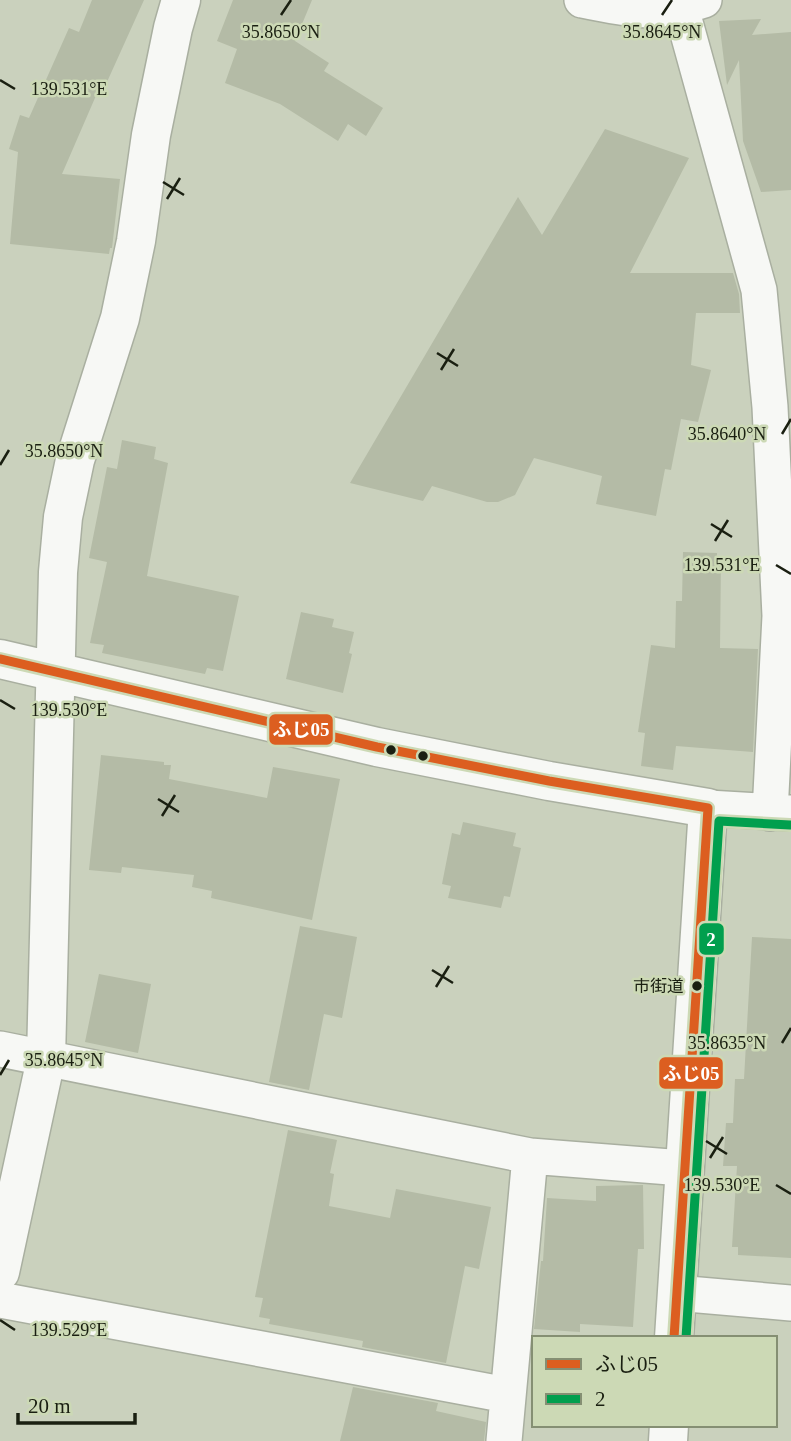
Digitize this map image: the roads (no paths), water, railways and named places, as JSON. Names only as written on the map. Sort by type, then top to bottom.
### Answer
[{"type":"street","points":[[0,1272],[46,1059],[58,572],[63,517],[75,460],[120,318],[136,241],[151,135],[181,0]]},
{"type":"street","points":[[0,659],[377,747],[549,781],[708,808],[780,813],[780,616],[770,407],[759,290],[693,4],[655,12],[582,0]]},
{"type":"street","points":[[674,1336],[708,808]]},
{"type":"street","points":[[0,1049],[530,1156],[684,1168]]},
{"type":"street","points":[[504,1441],[530,1156]]},
{"type":"street","points":[[676,1293],[791,1303]]},
{"type":"street","points":[[0,1300],[507,1395]]},
{"type":"place","name":"市街道","points":[[697,986]]}]
